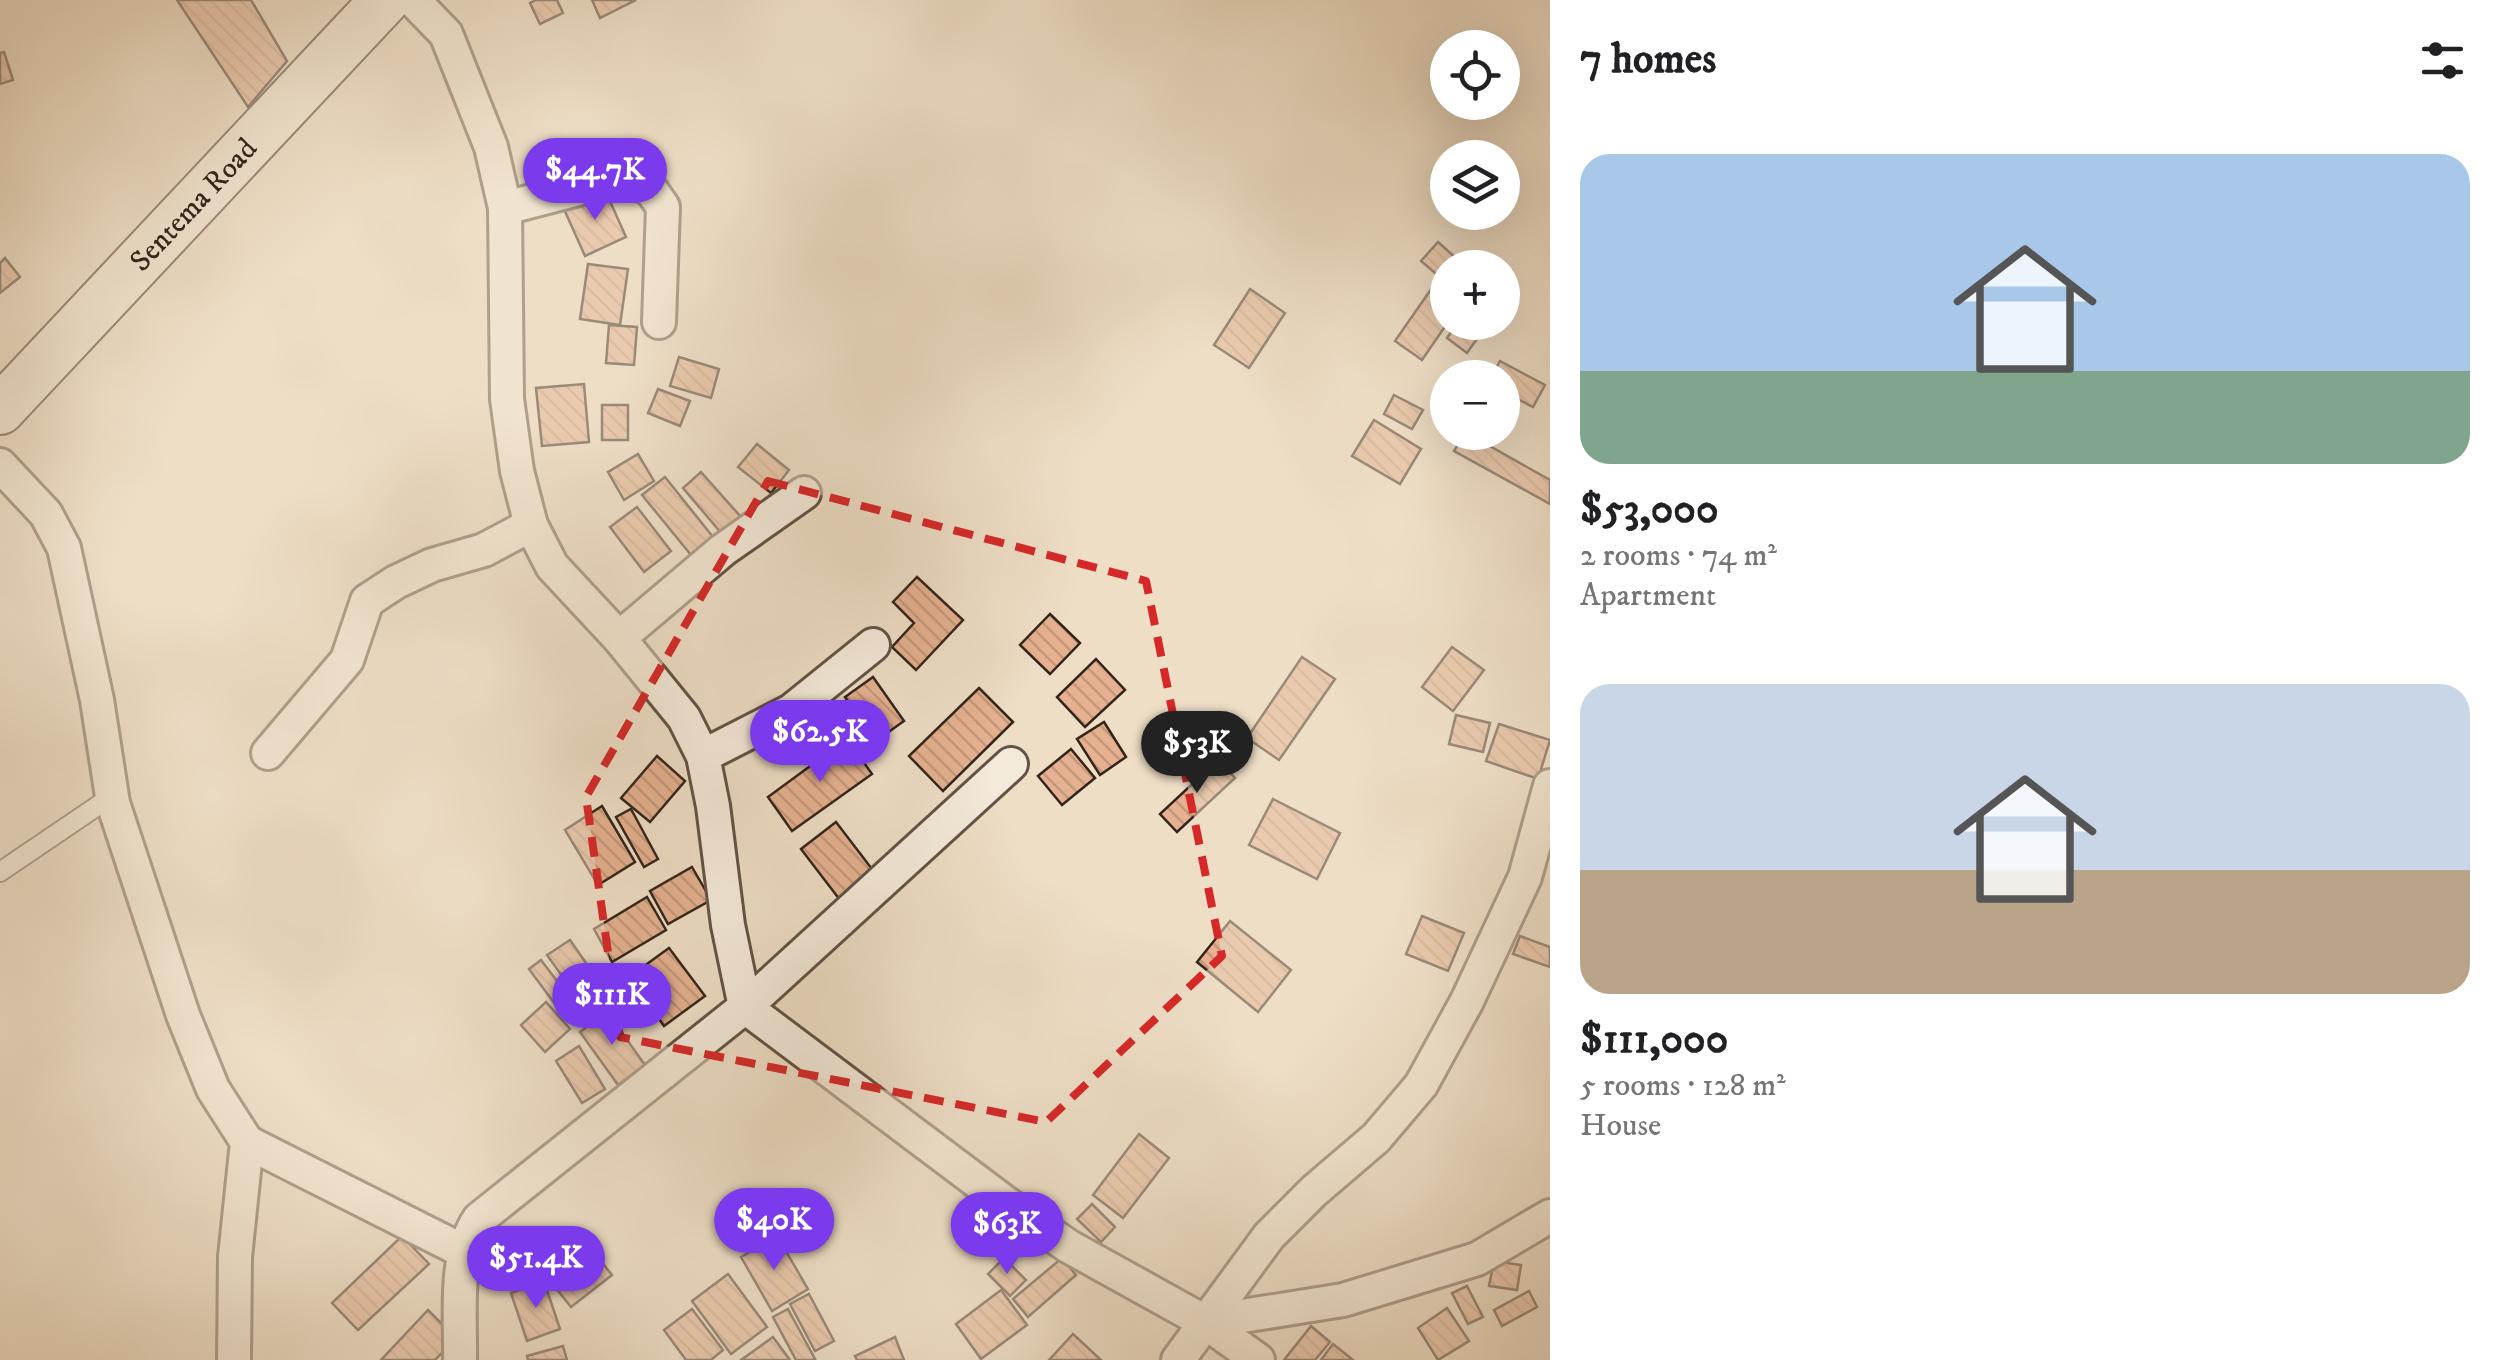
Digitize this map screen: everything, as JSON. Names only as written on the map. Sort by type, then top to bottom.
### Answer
[{"type":"main road","name":"Sentema Road","points":[[0,410],[385,0]]},
{"type":"street","points":[[413,0],[446,34],[492,147],[506,208],[507,399],[517,471],[531,525],[552,566],[620,638],[684,718],[703,756],[728,925],[746,1007],[1068,1246],[1204,1322],[1258,1360]]},
{"type":"street","points":[[506,208],[628,176],[652,191],[663,207],[660,322]]},
{"type":"street","points":[[0,465],[46,514],[64,548],[97,700],[112,796],[183,1015],[213,1089],[247,1142],[464,1252]]},
{"type":"street","points":[[620,638],[723,550],[804,493]]},
{"type":"street","points":[[268,753],[347,660],[367,601],[432,565],[484,550],[531,525]]},
{"type":"street","points":[[703,756],[791,711],[873,645]]},
{"type":"street","points":[[460,1360],[464,1252],[478,1219],[746,1007],[1011,764]]},
{"type":"street","points":[[1178,1360],[1269,1236],[1376,1138],[1421,1085],[1467,1000],[1525,877],[1550,786]]},
{"type":"street","points":[[234,1360],[235,1257],[247,1142]]},
{"type":"street","points":[[1204,1322],[1343,1300],[1420,1277],[1477,1259],[1550,1216]]},
{"type":"lane","points":[[0,872],[112,796]]},
{"type":"highlighted area","points":[[768,481],[1146,581],[1222,956],[1046,1122],[620,1037],[586,797]]},
{"type":"building","points":[[177,0],[251,0],[287,61],[248,107]]},
{"type":"building","points":[[557,0],[563,13],[540,24],[530,3]]},
{"type":"building","points":[[592,0],[636,0],[600,18]]},
{"type":"building","points":[[4,52],[13,80],[0,84],[0,53]]},
{"type":"building","points":[[605,190],[626,237],[585,256],[564,209]]},
{"type":"building","points":[[1438,242],[1447,250],[1431,250]]},
{"type":"building","points":[[1430,251],[1430,269],[1421,261]]},
{"type":"building","points":[[5,258],[20,277],[0,293],[0,263]]},
{"type":"building","points":[[588,264],[628,269],[620,325],[580,319]]},
{"type":"building","points":[[1250,289],[1285,313],[1249,368],[1214,345]]},
{"type":"building","points":[[1430,291],[1430,340],[1436,340],[1422,360],[1395,341]]},
{"type":"building","points":[[609,325],[637,327],[634,365],[606,363]]},
{"type":"building","points":[[1450,340],[1476,340],[1467,353]]},
{"type":"building","points":[[679,357],[719,369],[711,398],[670,386]]},
{"type":"building","points":[[1520,372],[1545,385],[1533,407],[1520,400]]},
{"type":"building","points":[[584,384],[589,442],[542,446],[536,388]]},
{"type":"building","points":[[658,389],[690,401],[680,426],[648,413]]},
{"type":"building","points":[[1394,395],[1423,410],[1412,429],[1384,414]]},
{"type":"building","points":[[602,405],[628,405],[628,440],[602,440]]},
{"type":"building","points":[[1374,420],[1421,449],[1400,484],[1352,456]]},
{"type":"building","points":[[757,444],[789,470],[771,493],[738,467]]},
{"type":"building","points":[[1497,450],[1550,480],[1550,504],[1454,451]]},
{"type":"building","points":[[638,454],[654,481],[624,500],[608,472]]},
{"type":"building","points":[[701,472],[741,517],[722,534],[683,488]]},
{"type":"building","points":[[665,477],[713,537],[691,555],[642,495]]},
{"type":"building","points":[[637,507],[671,551],[644,572],[610,527]]},
{"type":"building","points":[[917,577],[963,620],[916,670],[892,647],[914,623],[893,602]]},
{"type":"building","points":[[1050,614],[1080,643],[1050,674],[1020,645]]},
{"type":"building","points":[[1452,647],[1484,670],[1453,711],[1422,687]]},
{"type":"building","points":[[1302,657],[1335,679],[1279,760],[1247,738]]},
{"type":"building","points":[[1096,659],[1125,690],[1085,727],[1057,697]]},
{"type":"building","points":[[873,677],[904,721],[876,741],[845,697]]},
{"type":"building","points":[[979,688],[1013,722],[943,791],[909,756]]},
{"type":"building","points":[[1456,715],[1490,723],[1483,752],[1449,744]]},
{"type":"building","points":[[1104,722],[1126,757],[1100,775],[1077,739]]},
{"type":"building","points":[[1499,724],[1550,740],[1538,779],[1486,761]]},
{"type":"building","points":[[847,739],[872,774],[792,831],[768,797]]},
{"type":"building","points":[[1071,749],[1095,778],[1062,805],[1038,776]]},
{"type":"building","points":[[657,756],[685,781],[650,822],[621,798]]},
{"type":"building","points":[[1218,760],[1235,778],[1177,832],[1160,814]]},
{"type":"building","points":[[1273,799],[1340,833],[1317,879],[1249,845]]},
{"type":"building","points":[[602,806],[635,862],[598,885],[565,830]]},
{"type":"building","points":[[631,809],[658,859],[644,867],[616,817]]},
{"type":"building","points":[[836,822],[875,873],[840,900],[801,849]]},
{"type":"building","points":[[692,867],[711,900],[668,924],[650,891]]},
{"type":"building","points":[[647,897],[666,930],[612,962],[594,929]]},
{"type":"building","points":[[1422,916],[1464,933],[1448,971],[1406,954]]},
{"type":"building","points":[[1230,921],[1291,970],[1258,1012],[1197,962]]},
{"type":"building","points":[[1520,936],[1550,947],[1550,967],[1513,954]]},
{"type":"building","points":[[570,940],[602,986],[580,1001],[547,955]]},
{"type":"building","points":[[669,948],[705,996],[664,1026],[629,977]]},
{"type":"building","points":[[541,960],[573,1002],[560,1011],[529,969]]},
{"type":"building","points":[[546,1002],[570,1029],[545,1052],[521,1025]]},
{"type":"building","points":[[607,1012],[645,1065],[618,1085],[580,1032]]},
{"type":"building","points":[[579,1046],[605,1089],[582,1103],[556,1061]]},
{"type":"building","points":[[1139,1134],[1169,1158],[1123,1218],[1093,1195]]},
{"type":"building","points":[[1092,1204],[1115,1227],[1101,1242],[1077,1219]]},
{"type":"building","points":[[402,1236],[429,1264],[358,1330],[332,1303]]},
{"type":"building","points":[[777,1236],[808,1289],[772,1311],[741,1257]]},
{"type":"building","points":[[596,1255],[612,1275],[571,1307],[555,1287]]},
{"type":"building","points":[[1004,1258],[1026,1280],[1010,1296],[988,1274]]},
{"type":"building","points":[[1062,1258],[1076,1275],[1028,1317],[1013,1299]]},
{"type":"building","points":[[1494,1261],[1521,1265],[1517,1290],[1489,1286]]},
{"type":"building","points":[[728,1274],[767,1327],[731,1354],[692,1301]]},
{"type":"building","points":[[544,1281],[560,1329],[527,1341],[511,1293]]},
{"type":"building","points":[[1467,1286],[1483,1317],[1468,1324],[1452,1293]]},
{"type":"building","points":[[1001,1290],[1027,1325],[981,1359],[956,1324]]},
{"type":"building","points":[[1529,1291],[1537,1307],[1502,1326],[1494,1310]]},
{"type":"building","points":[[809,1294],[834,1341],[815,1351],[790,1304]]},
{"type":"building","points":[[1447,1308],[1469,1341],[1438,1360],[1418,1328]]},
{"type":"building","points":[[692,1309],[723,1350],[711,1360],[686,1360],[664,1330]]},
{"type":"building","points":[[788,1309],[815,1359],[796,1360],[773,1317]]},
{"type":"building","points":[[428,1310],[456,1338],[435,1360],[381,1360]]},
{"type":"building","points":[[1311,1326],[1330,1342],[1315,1360],[1284,1360]]},
{"type":"building","points":[[1073,1334],[1101,1360],[1049,1360]]},
{"type":"building","points":[[773,1337],[790,1360],[741,1360]]},
{"type":"building","points":[[895,1337],[904,1360],[857,1360],[855,1356]]},
{"type":"building","points":[[1333,1344],[1353,1360],[1321,1360]]},
{"type":"building","points":[[563,1346],[567,1360],[528,1360],[527,1356]]}]
